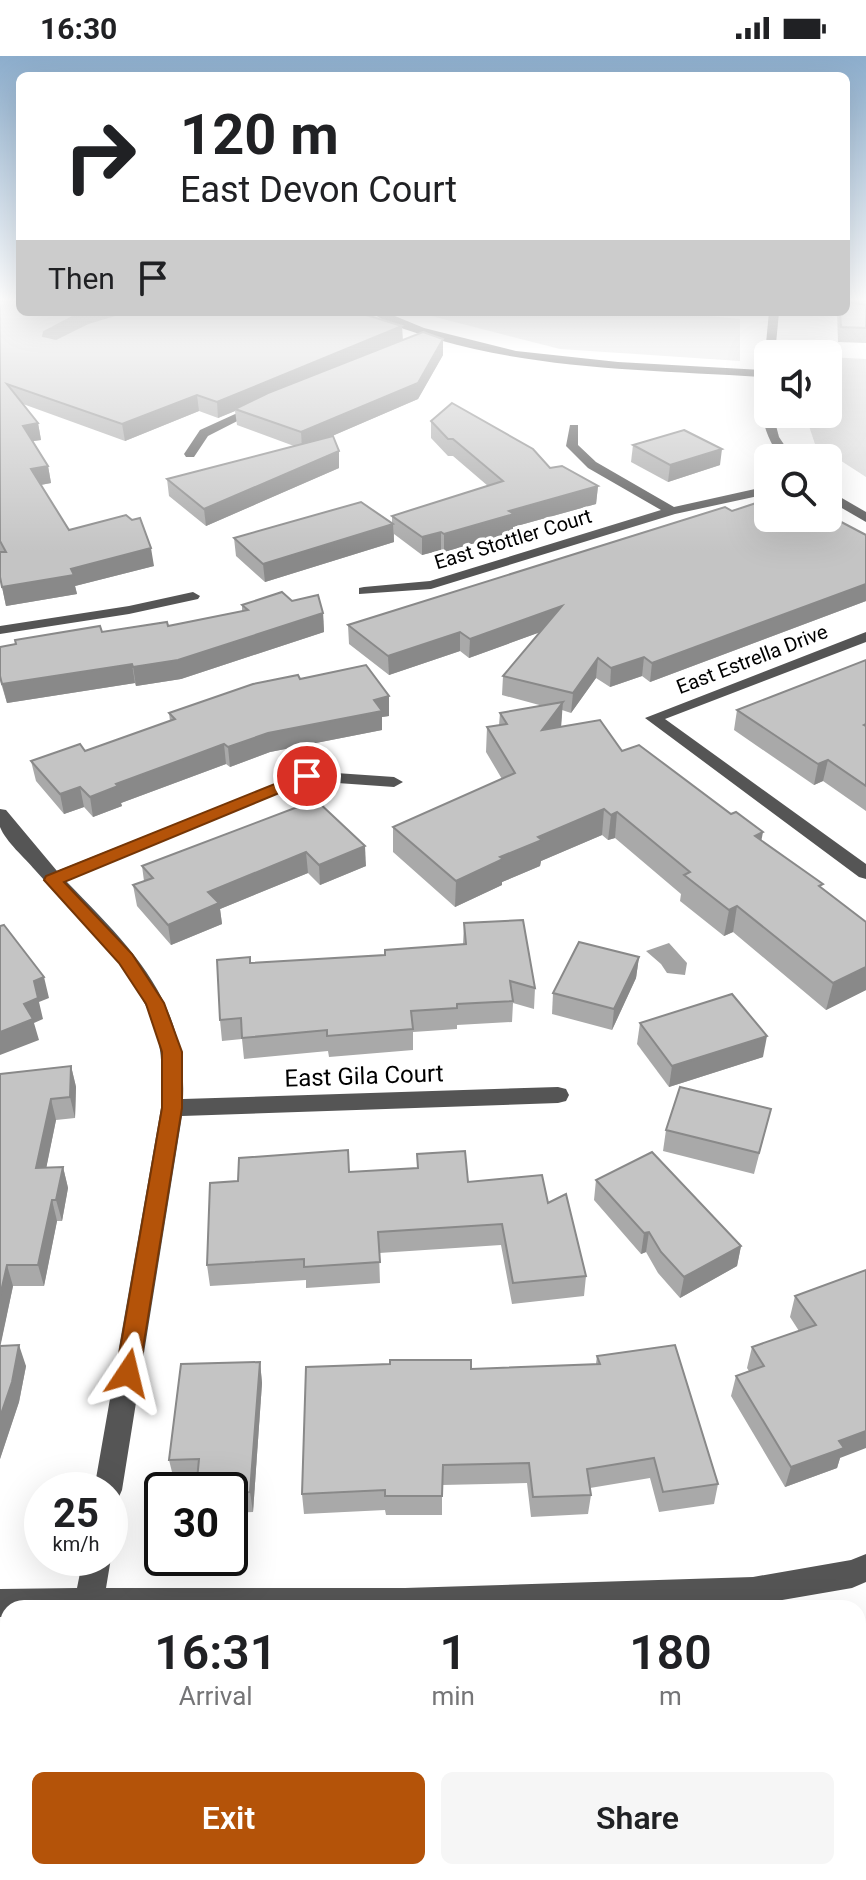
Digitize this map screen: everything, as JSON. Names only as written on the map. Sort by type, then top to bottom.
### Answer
[{"type":"street","points":[[190,454],[204,433],[278,399]]},
{"type":"street","points":[[574,428],[572,446],[592,465],[672,511]]},
{"type":"street","name":"East Stottler Court","points":[[364,591],[431,585],[672,511],[754,493]]},
{"type":"street","points":[[842,503],[866,518]]},
{"type":"street","points":[[0,630],[129,610],[193,596]]},
{"type":"street","name":"East Estrella Drive","points":[[866,637],[653,718],[866,873]]},
{"type":"street","points":[[52,880],[307,776],[394,782]]},
{"type":"street","points":[[0,814],[52,880],[125,959],[155,1003],[172,1052],[172,1108],[111,1472]]},
{"type":"street","name":"East Gila Court","points":[[172,1108],[558,1095]]},
{"type":"street","points":[[529,1600],[753,1591],[852,1574],[866,1568]]},
{"type":"street","points":[[90,1600],[94,1576]]},
{"type":"shaded area","points":[[842,382],[866,382],[866,477],[842,461],[842,444],[815,444],[810,428],[842,428]]},
{"type":"shaded area","points":[[669,943],[687,963],[685,975],[667,973],[646,951]]},
{"type":"building","points":[[0,382],[265,382],[217,402],[197,395],[122,424],[7,384],[38,423],[23,426],[48,466],[31,469],[69,530],[126,515],[132,520],[140,518],[151,548],[71,569],[74,575],[2,587],[0,552],[6,552],[0,541]]},
{"type":"building","points":[[296,382],[418,382],[301,432],[235,409]]},
{"type":"building","points":[[452,403],[533,449],[550,468],[562,466],[598,486],[509,511],[514,514],[444,534],[422,537],[392,516],[503,481],[453,439],[448,439],[431,421]]},
{"type":"building","points":[[684,430],[722,449],[670,465],[633,445]]},
{"type":"building","points":[[333,436],[339,451],[204,509],[167,479]]},
{"type":"building","points":[[361,502],[393,524],[263,564],[234,538]]},
{"type":"building","points":[[754,504],[754,532],[842,532],[842,522],[866,535],[866,584],[652,663],[644,657],[611,668],[598,658],[573,693],[503,676],[562,606],[470,639],[460,632],[388,656],[348,625],[725,507],[732,511]]},
{"type":"building","points":[[282,592],[292,601],[318,595],[323,613],[178,660],[2,684],[0,647],[16,644],[15,640],[100,626],[102,632],[167,622],[168,626],[248,610],[242,605]]},
{"type":"building","points":[[866,660],[866,786],[828,760],[818,764],[737,710]]},
{"type":"building","points":[[366,665],[389,696],[374,700],[382,711],[268,733],[228,747],[224,744],[116,784],[118,786],[90,797],[80,787],[60,794],[31,761],[80,744],[85,751],[175,719],[169,713],[253,684],[298,675],[300,679]]},
{"type":"building","points":[[563,702],[542,730],[600,720],[622,751],[639,745],[731,814],[736,812],[763,832],[755,836],[823,884],[819,886],[866,922],[866,967],[833,983],[737,906],[729,910],[684,875],[690,872],[617,812],[611,815],[604,809],[538,837],[542,840],[500,857],[503,859],[456,881],[393,827],[515,773],[487,727],[507,724],[500,713]]},
{"type":"building","points":[[316,800],[365,846],[319,865],[306,852],[208,892],[219,903],[168,925],[133,885],[153,878],[142,866]]},
{"type":"building","points":[[523,920],[535,988],[510,981],[513,1001],[457,1004],[457,1008],[411,1011],[413,1029],[327,1036],[327,1030],[242,1038],[241,1018],[220,1020],[217,960],[250,957],[250,963],[385,955],[385,950],[466,944],[464,923]]},
{"type":"building","points":[[4,925],[44,977],[34,981],[38,998],[24,1004],[33,1019],[0,1032],[0,926]]},
{"type":"building","points":[[579,942],[639,957],[614,1009],[553,993]]},
{"type":"building","points":[[732,994],[767,1036],[672,1066],[640,1023]]},
{"type":"building","points":[[71,1066],[70,1097],[51,1099],[36,1168],[63,1167],[56,1200],[52,1200],[38,1265],[7,1265],[0,1296],[0,1074]]},
{"type":"building","points":[[680,1087],[771,1109],[759,1153],[666,1130]]},
{"type":"building","points":[[348,1150],[349,1172],[418,1168],[417,1154],[465,1151],[468,1182],[542,1175],[548,1203],[566,1194],[586,1276],[513,1283],[502,1224],[378,1232],[380,1262],[304,1267],[304,1259],[207,1265],[210,1183],[238,1181],[239,1158]]},
{"type":"building","points":[[652,1152],[741,1246],[684,1277],[661,1252],[649,1232],[644,1233],[596,1180]]},
{"type":"building","points":[[866,1270],[866,1431],[839,1441],[844,1448],[791,1467],[736,1376],[764,1366],[752,1347],[816,1325],[795,1296]]},
{"type":"building","points":[[19,1345],[12,1382],[0,1417],[0,1346]]},
{"type":"building","points":[[675,1345],[718,1484],[663,1492],[654,1458],[587,1469],[591,1495],[533,1497],[529,1463],[443,1465],[442,1496],[385,1496],[385,1490],[302,1494],[306,1367],[390,1364],[390,1360],[471,1360],[471,1369],[600,1364],[597,1356]]},
{"type":"building","points":[[260,1362],[250,1492],[248,1472],[198,1472],[199,1459],[169,1460],[181,1364]]},
{"type":"route","points":[[128,1373],[172,1108],[172,1052],[155,1003],[125,959],[52,880],[307,776]]}]
